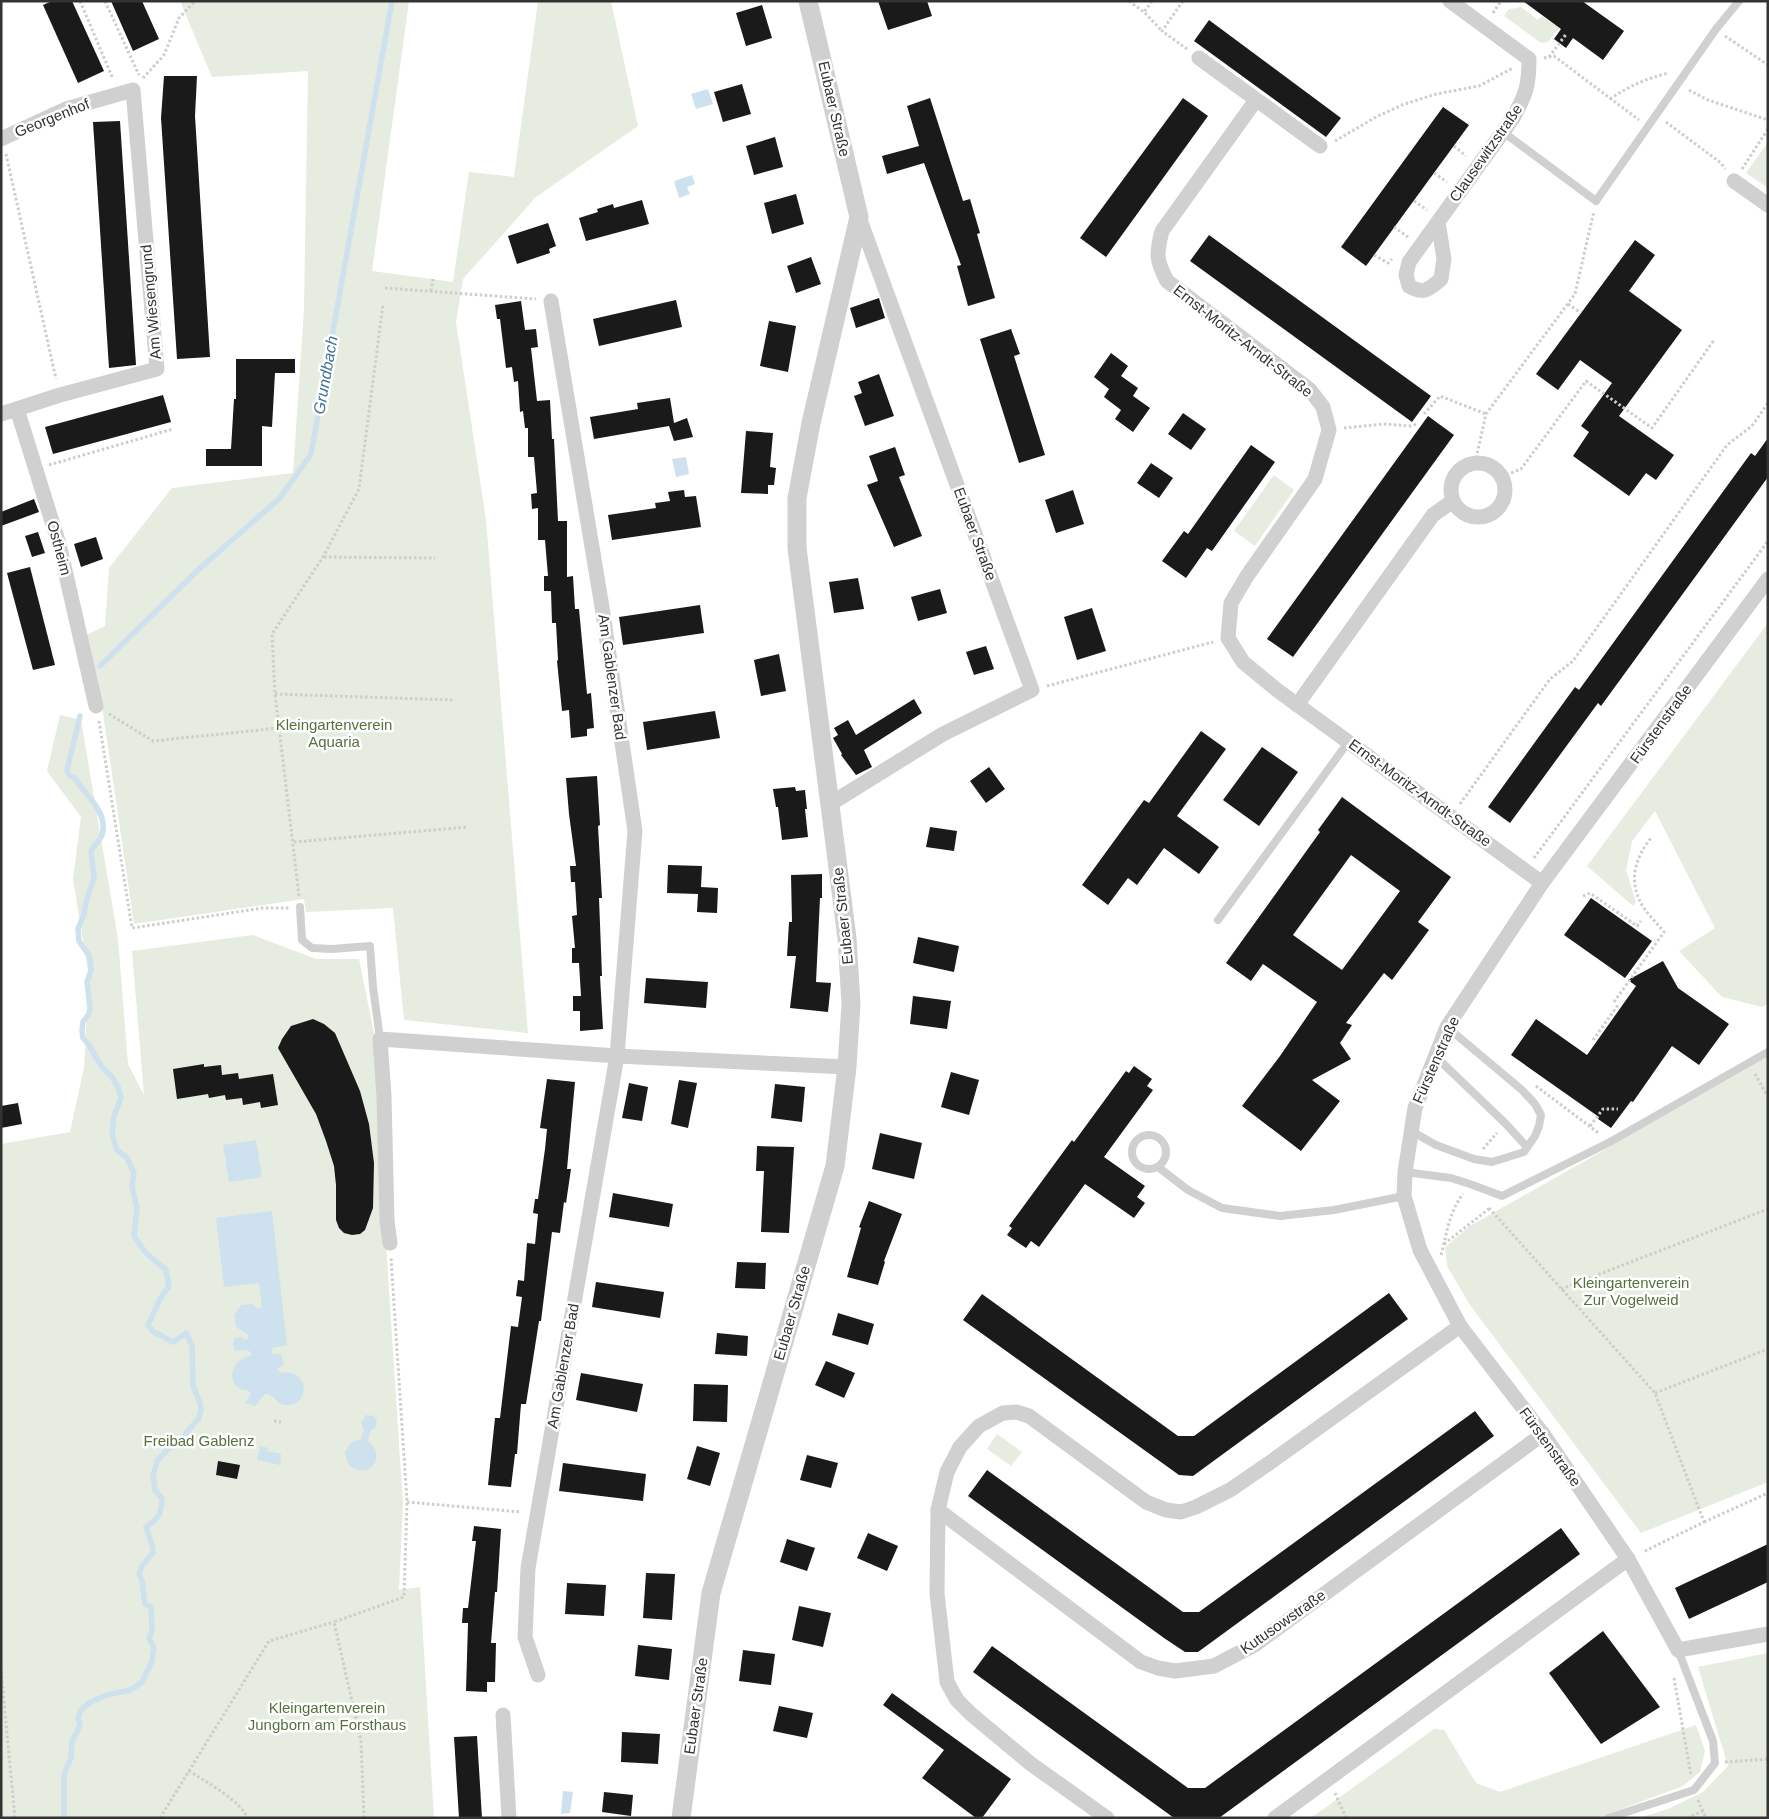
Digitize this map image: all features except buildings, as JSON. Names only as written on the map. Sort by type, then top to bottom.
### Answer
[{"type":"street","name":"Eubaer Straße","points":[[808,1],[859,217],[1032,690]]},
{"type":"street","points":[[1450,1],[1529,59]]},
{"type":"street","points":[[1199,58],[1320,146]]},
{"type":"street","name":"Clausewitzstraße","points":[[1438,222],[1513,118],[1523,100],[1529,83],[1529,59]]},
{"type":"street","name":"Georgenhof","points":[[2,138],[66,109],[133,90]]},
{"type":"street","name":"Am Wiesengrund","points":[[17,409],[60,395],[157,369],[133,90]]},
{"type":"street","name":"Ernst-Moritz-Arndt-Straße","points":[[1256,100],[1162,231],[1157,248],[1158,264],[1167,281],[1176,289],[1310,390],[1323,407],[1329,430]]},
{"type":"street","points":[[1734,181],[1768,205]]},
{"type":"street","name":"Eubaer Straße","points":[[681,1818],[711,1593],[835,1166],[847,1067],[851,1004],[848,947],[797,548],[797,498],[812,423],[859,217]]},
{"type":"street","name":"Am Gablenzer Bad","points":[[538,1675],[525,1637],[528,1568],[617,1056],[635,831],[602,607],[551,301]]},
{"type":"street","points":[[1,414],[17,409]]},
{"type":"street","name":"Ostheim","points":[[17,409],[37,468],[59,544],[96,706]]},
{"type":"street","points":[[1228,638],[1231,603],[1247,576],[1315,480],[1329,430]]},
{"type":"street","points":[[1475,463],[1483,463],[1497,471],[1505,485],[1502,502],[1497,509],[1490,514],[1482,516],[1465,513],[1458,508],[1451,493],[1452,484],[1460,470],[1467,465],[1475,463]]},
{"type":"street","points":[[1297,705],[1433,515],[1454,501]]},
{"type":"street","name":"Fürstenstraße","points":[[1678,1650],[1628,1559],[1543,1434],[1460,1326],[1420,1250],[1404,1196],[1405,1172],[1415,1108],[1447,1027],[1542,883],[1768,580]]},
{"type":"street","name":"Ernst-Moritz-Arndt-Straße","points":[[1228,638],[1244,662],[1297,705],[1348,740],[1542,883]]},
{"type":"street","points":[[830,804],[943,734],[1032,690]]},
{"type":"street","points":[[390,1243],[387,1221],[384,1096],[380,1039],[617,1056],[847,1067]]},
{"type":"street","points":[[1106,1818],[1031,1764],[971,1714],[957,1700],[947,1682],[937,1593],[938,1510],[947,1472],[960,1447],[979,1426],[1002,1412],[1016,1412],[1029,1416],[1146,1502],[1166,1510],[1181,1512],[1196,1507],[1230,1490],[1460,1326]]},
{"type":"street","name":"Kutusowstraße","points":[[938,1510],[1141,1662],[1175,1671],[1214,1666],[1256,1644],[1543,1434]]},
{"type":"street","points":[[1275,1818],[1628,1559]]},
{"type":"street","points":[[1678,1650],[1768,1634]]},
{"type":"street","points":[[503,1715],[508,1818]]},
{"type":"lane","points":[[1503,132],[1596,201],[1716,29],[1739,1]]},
{"type":"lane","points":[[1218,920],[1348,740]]},
{"type":"lane","points":[[300,907],[302,940],[312,948],[332,949],[370,946],[380,1039]]},
{"type":"lane","points":[[1411,1131],[1436,1145],[1474,1159],[1492,1162],[1524,1152],[1535,1136],[1539,1126],[1541,1115],[1535,1104],[1522,1090],[1447,1027]]},
{"type":"lane","points":[[1405,1172],[1451,1178],[1502,1196],[1610,1142],[1768,1052]]},
{"type":"lane","points":[[1436,1056],[1506,1123],[1527,1147]]},
{"type":"lane","points":[[1158,1167],[1164,1158],[1165,1152],[1162,1141],[1152,1135],[1142,1136],[1137,1140],[1132,1149],[1134,1160],[1137,1164],[1146,1169],[1158,1167],[1188,1190],[1222,1208],[1280,1216],[1334,1210],[1404,1196]]},
{"type":"lane","points":[[1608,1818],[1694,1790],[1715,1763],[1713,1741],[1678,1650]]},
{"type":"path","points":[[80,1],[114,81]]},
{"type":"path","points":[[105,1],[136,69]]},
{"type":"path","points":[[133,90],[164,55],[179,18],[195,1]]},
{"type":"path","points":[[1128,1],[1144,12],[1162,31],[1199,58]]},
{"type":"path","points":[[1144,12],[1152,1]]},
{"type":"path","points":[[1162,31],[1183,1]]},
{"type":"path","points":[[1716,29],[1768,66]]},
{"type":"path","points":[[1549,57],[1567,34]]},
{"type":"path","points":[[1554,56],[1648,127]]},
{"type":"path","points":[[1320,146],[1341,139],[1376,117],[1402,105],[1436,94],[1479,86],[1529,59]]},
{"type":"path","points":[[1610,99],[1626,88],[1652,77],[1687,72]]},
{"type":"path","points":[[1679,84],[1708,100],[1768,120]]},
{"type":"path","points":[[1657,115],[1721,163],[1734,181],[1768,129]]},
{"type":"path","points":[[2,138],[60,395]]},
{"type":"path","points":[[1454,146],[1466,156]]},
{"type":"path","points":[[1434,173],[1447,182]]},
{"type":"path","points":[[1414,200],[1427,210]]},
{"type":"path","points":[[1475,463],[1486,414],[1575,294],[1596,201]]},
{"type":"path","points":[[1394,228],[1408,237]]},
{"type":"path","points":[[431,291],[433,279]]},
{"type":"path","points":[[385,288],[522,297]]},
{"type":"path","points":[[96,706],[132,928],[263,908],[300,907],[294,842],[275,694],[272,634],[323,557],[359,489],[383,304]]},
{"type":"path","points":[[1568,304],[1581,314]]},
{"type":"path","points":[[1502,477],[1521,469],[1586,381],[1652,428],[1714,340]]},
{"type":"path","points":[[1424,414],[1440,396],[1486,414]]},
{"type":"path","points":[[1451,816],[1550,679],[1572,661],[1727,445],[1752,426],[1768,403]]},
{"type":"path","points":[[1329,430],[1376,424],[1411,426],[1417,424]]},
{"type":"path","points":[[37,468],[173,429]]},
{"type":"path","points":[[1525,870],[1768,541]]},
{"type":"path","points":[[323,557],[435,558]]},
{"type":"path","points":[[1032,690],[1228,638]]},
{"type":"path","points":[[275,694],[453,700]]},
{"type":"path","points":[[96,706],[153,741],[279,728]]},
{"type":"path","points":[[294,842],[468,827]]},
{"type":"path","points":[[1614,1002],[1664,932],[1642,905],[1635,889],[1633,874],[1640,856],[1652,838]]},
{"type":"path","points":[[1583,896],[1590,893],[1637,926],[1641,921]]},
{"type":"path","points":[[1593,1040],[1618,1004]]},
{"type":"path","points":[[1749,1062],[1768,1098]]},
{"type":"path","points":[[1537,1085],[1610,1142]]},
{"type":"path","points":[[1590,1126],[1603,1109],[1618,1110]]},
{"type":"path","points":[[1444,1245],[1502,1196]]},
{"type":"path","points":[[1489,1208],[1655,1393],[1702,1511],[1704,1522]]},
{"type":"path","points":[[1561,1289],[1768,1210]]},
{"type":"path","points":[[160,1818],[269,1641],[334,1622],[404,1597],[407,1502],[390,1243]]},
{"type":"path","points":[[1655,1393],[1768,1349]]},
{"type":"path","points":[[274,1421],[281,1422]]},
{"type":"path","points":[[1628,1559],[1768,1493]]},
{"type":"path","points":[[407,1502],[537,1514]]},
{"type":"path","points":[[334,1622],[361,1742],[364,1818]]},
{"type":"path","points":[[1678,1650],[1674,1681],[1694,1790],[1706,1818]]},
{"type":"path","points":[[1,1671],[15,1818]]},
{"type":"path","points":[[1715,1763],[1768,1759]]},
{"type":"path","points":[[189,1771],[221,1791],[246,1812],[247,1818]]},
{"type":"path","points":[[1326,1781],[1338,1797],[1346,1818]]},
{"type":"path","points":[[1687,1818],[1703,1811]]},
{"type":"green space","name":"Kleingartenverein Aquaria","points":[[180,1],[409,1],[372,271],[453,282],[469,172],[514,177],[538,1],[611,1],[638,126],[536,197],[463,279],[456,322],[486,520],[528,1033],[404,1020],[393,908],[306,912],[304,899],[134,924],[98,679],[84,636],[105,626],[109,568],[172,488],[293,473],[304,309],[308,71],[212,77]]},
{"type":"green space","points":[[1520,6],[1538,20],[1542,16],[1559,28],[1548,42],[1541,43],[1504,16],[1509,9]]},
{"type":"green space","points":[[1768,142],[1768,188],[1746,173]]},
{"type":"green space","points":[[1274,475],[1294,490],[1255,546],[1234,531]]},
{"type":"green space","points":[[1768,623],[1768,1004],[1762,1007],[1722,997],[1679,951],[1715,928],[1655,811],[1632,841],[1626,870],[1636,902],[1633,906],[1587,866]]},
{"type":"green space","name":"Freibad Gablenz","points":[[60,715],[81,720],[118,939],[128,1064],[144,1095],[132,951],[253,935],[316,959],[359,959],[375,1038],[403,1504],[399,1590],[420,1587],[434,1818],[1,1818],[1,1144],[70,1132],[84,1068],[89,977],[73,879],[81,817],[47,771]]},
{"type":"green space","name":"Kleingartenverein Zur Vogelweid","points":[[1768,1057],[1768,1482],[1641,1533],[1470,1305],[1447,1266],[1445,1247],[1470,1226]]},
{"type":"green space","points":[[997,1434],[1022,1452],[1011,1466],[987,1449]]},
{"type":"green space","points":[[1768,1653],[1768,1818],[1639,1818],[1668,1809],[1703,1792],[1728,1766],[1698,1667]]},
{"type":"green space","points":[[1696,1725],[1705,1751],[1700,1772],[1683,1786],[1597,1818],[1311,1818],[1434,1729],[1444,1730],[1476,1783],[1500,1792]]},
{"type":"water","points":[[708,89],[713,104],[696,109],[691,94]]},
{"type":"water","points":[[692,175],[695,184],[687,187],[690,194],[679,198],[674,181]]},
{"type":"water","points":[[686,457],[689,474],[676,477],[672,459]]},
{"type":"water","points":[[256,1140],[262,1177],[229,1182],[223,1145]]},
{"type":"water","points":[[272,1211],[287,1345],[272,1348],[272,1354],[281,1354],[284,1364],[277,1369],[281,1373],[296,1375],[301,1380],[303,1392],[301,1398],[296,1403],[289,1405],[281,1404],[268,1394],[265,1394],[255,1406],[245,1403],[251,1394],[248,1390],[236,1386],[232,1375],[237,1363],[251,1356],[251,1353],[248,1350],[235,1351],[233,1344],[234,1338],[242,1337],[245,1340],[248,1339],[248,1335],[236,1327],[234,1315],[241,1305],[252,1304],[258,1309],[262,1307],[259,1283],[224,1287],[216,1218]]},
{"type":"water","points":[[366,1415],[374,1416],[377,1421],[375,1428],[370,1431],[368,1441],[374,1448],[376,1460],[373,1466],[362,1470],[355,1469],[348,1464],[345,1452],[352,1442],[361,1439],[364,1429],[361,1423]]},
{"type":"water","points":[[260,1446],[268,1448],[267,1451],[281,1454],[280,1465],[257,1460]]},
{"type":"water","points":[[563,1791],[573,1792],[570,1813],[561,1814]]},
{"type":"waterway","name":"Grundbach","points":[[100,666],[199,569],[280,498],[311,454],[392,1]]},
{"type":"waterway","name":"Grundbach","points":[[64,1818],[64,1775],[71,1758],[72,1742],[80,1725],[78,1717],[81,1710],[89,1703],[106,1695],[131,1690],[142,1682],[152,1661],[154,1648],[149,1638],[152,1629],[151,1607],[145,1604],[142,1581],[139,1574],[142,1566],[153,1553],[152,1543],[146,1527],[158,1516],[162,1504],[162,1499],[155,1490],[153,1476],[157,1461],[171,1446],[182,1438],[199,1418],[201,1410],[193,1385],[192,1346],[186,1333],[173,1342],[152,1331],[148,1325],[160,1300],[169,1287],[166,1270],[145,1252],[134,1236],[137,1208],[132,1186],[134,1173],[127,1158],[117,1150],[112,1135],[114,1116],[121,1098],[118,1087],[112,1077],[102,1067],[83,1038],[83,1022],[89,1014],[90,1008],[87,982],[91,970],[90,957],[79,941],[78,929],[94,878],[91,851],[101,837],[103,827],[102,819],[95,804],[75,778],[69,775],[67,770],[80,716]]},
{"type":"park label","name":"Kleingartenverein Jungborn am Forsthaus","points":[[327,1716]]}]
